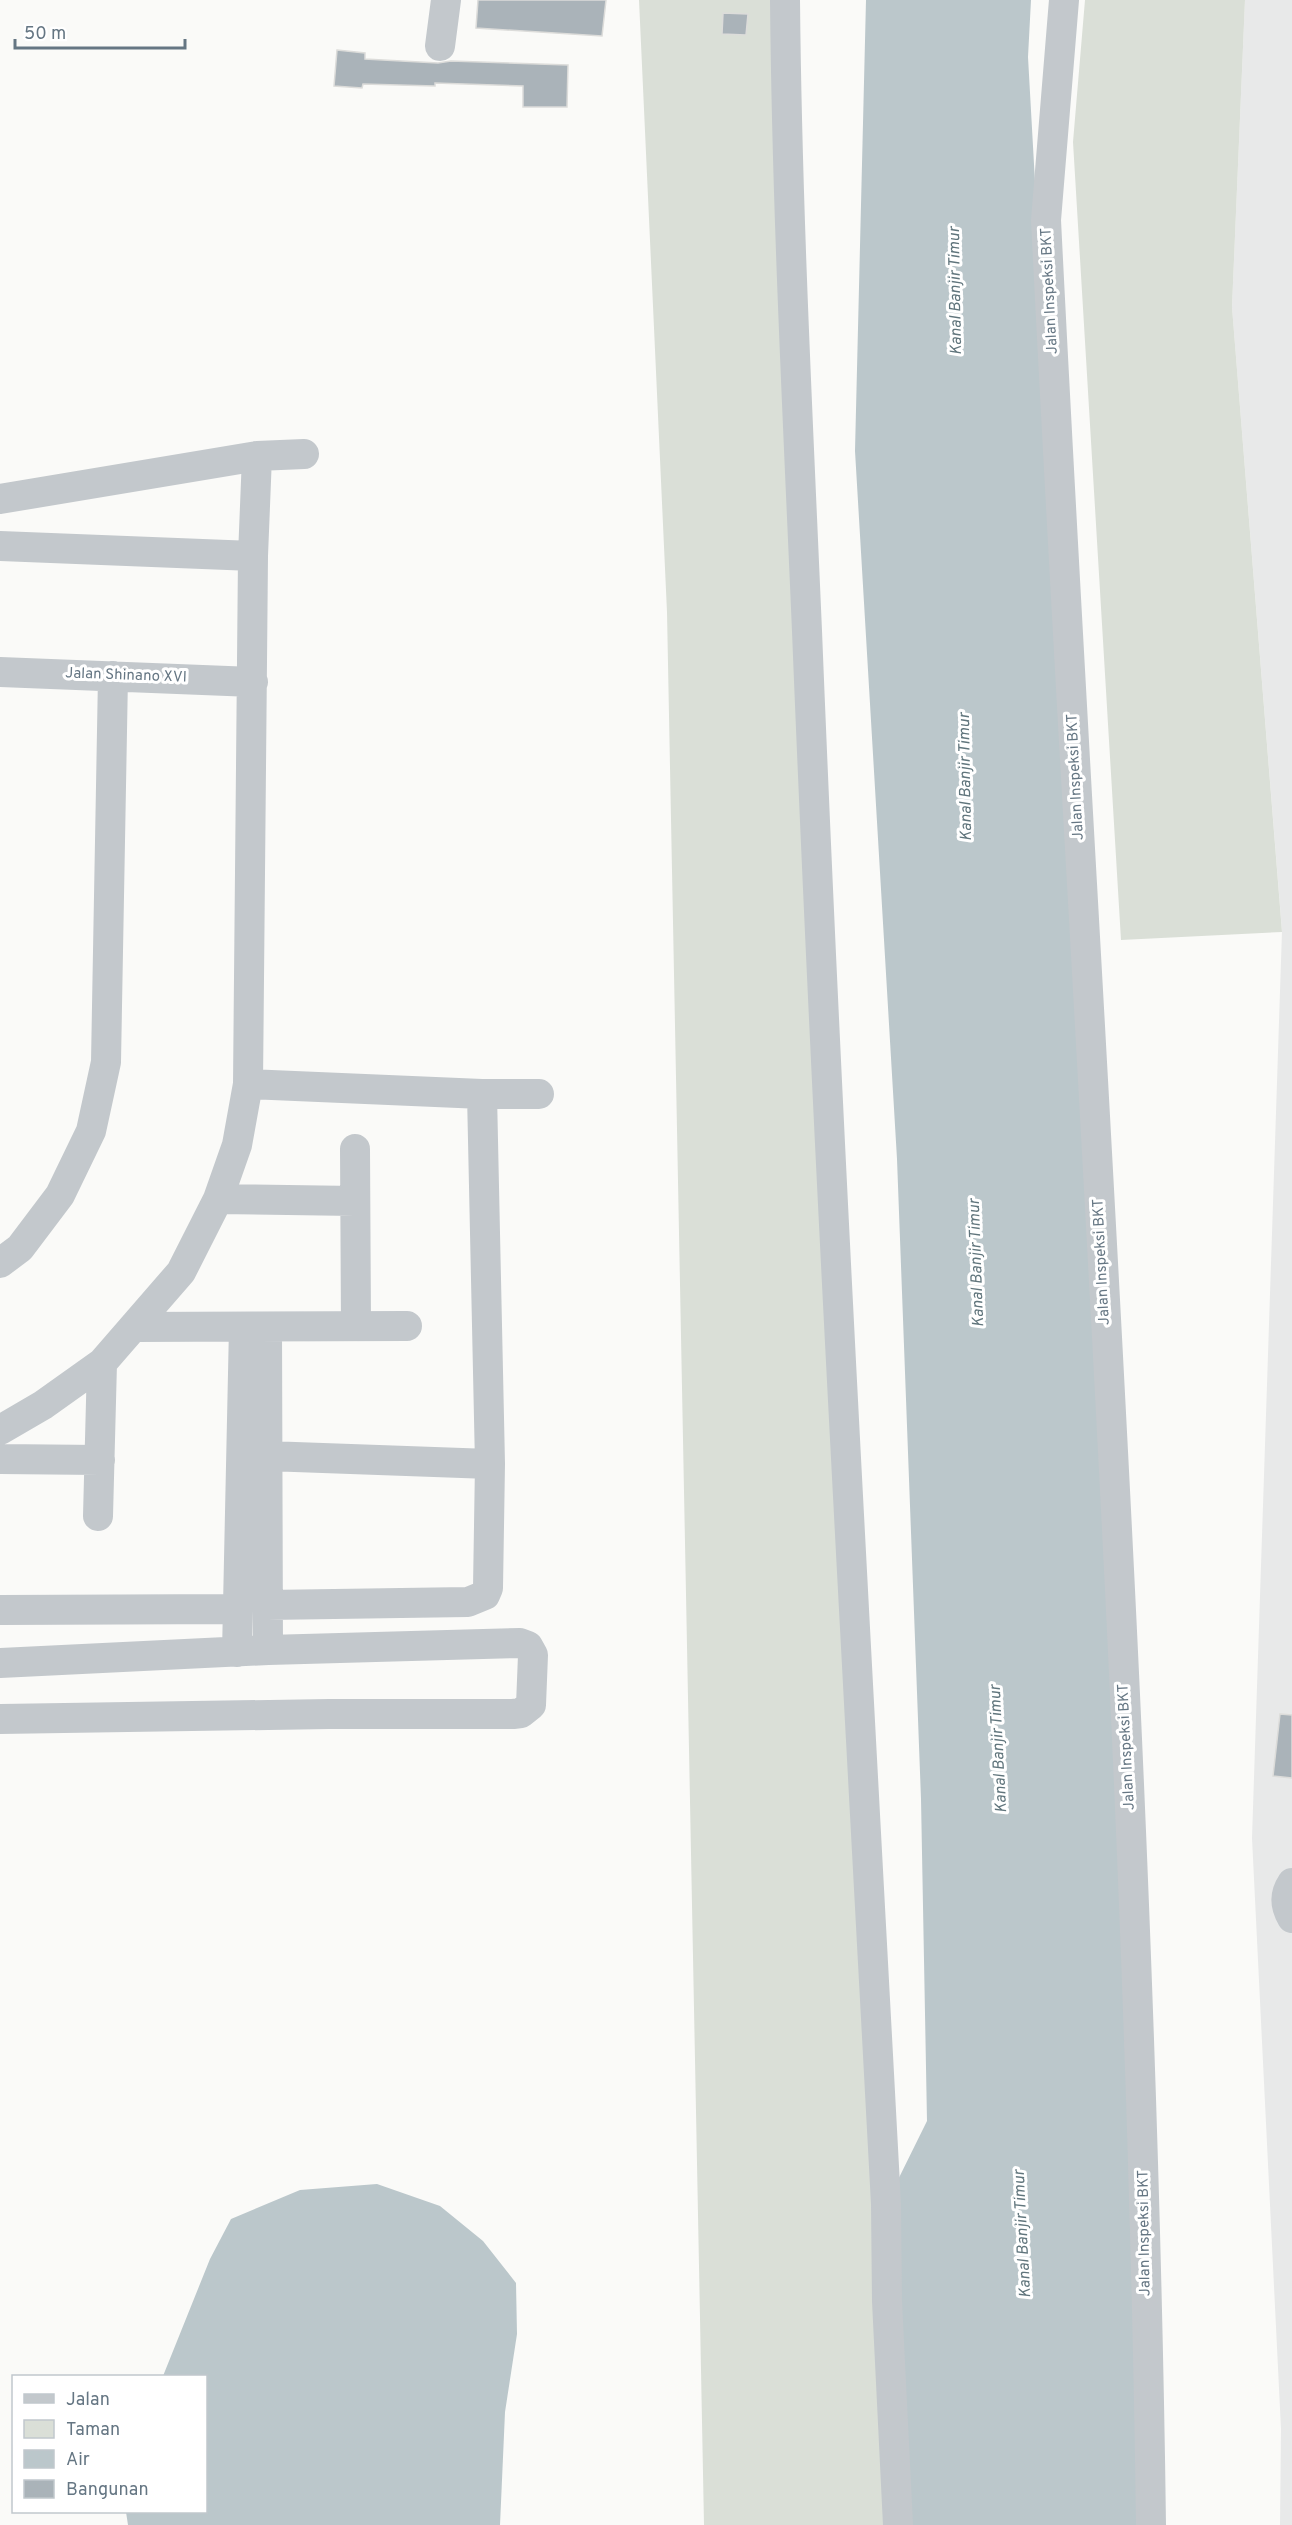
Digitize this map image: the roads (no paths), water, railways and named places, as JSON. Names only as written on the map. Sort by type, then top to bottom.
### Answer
[{"type":"street","points":[[440,46],[446,0]]},
{"type":"street","points":[[785,0],[787,129],[815,839],[839,1347],[886,2204],[887,2301],[898,2525]]},
{"type":"street","name":"Jalan Inspeksi BKT","points":[[1064,0],[1046,220],[1116,1514],[1141,2048],[1151,2525]]},
{"type":"street","points":[[0,499],[256,456],[304,454]]},
{"type":"street","points":[[0,1430],[43,1405],[102,1363],[136,1327],[181,1272],[218,1199],[237,1144],[248,1084],[256,456]]},
{"type":"street","points":[[0,546],[253,556]]},
{"type":"street","name":"Jalan Shinano XVI","points":[[0,672],[253,682]]},
{"type":"street","points":[[0,1263],[20,1248],[60,1195],[92,1131],[106,1062],[113,676]]},
{"type":"street","points":[[248,1084],[482,1094],[539,1094]]},
{"type":"street","points":[[0,1611],[253,1598],[468,1602],[484,1595],[489,1580],[490,1464],[482,1094]]},
{"type":"street","points":[[355,1149],[357,1326]]},
{"type":"street","points":[[218,1199],[355,1202]]},
{"type":"street","points":[[136,1327],[407,1326]]},
{"type":"street","points":[[237,1652],[253,1598],[267,1456],[256,1327]]},
{"type":"street","points":[[256,1327],[253,1598],[268,1650]]},
{"type":"street","points":[[98,1516],[102,1363]]},
{"type":"street","points":[[267,1456],[490,1464]]},
{"type":"street","points":[[0,1459],[100,1460]]},
{"type":"street","points":[[0,1663],[268,1650],[524,1644],[531,1649],[533,1655],[532,1698],[527,1709],[513,1714],[0,1719]]},
{"type":"street","points":[[1292,1883],[1286,1894],[1286,1903],[1292,1918]]},
{"type":"water","name":"Kanal Banjir Timur","points":[[866,0],[1031,0],[1028,57],[1117,1646],[1147,2525],[898,2525],[886,2204],[927,2121],[921,1799],[897,1159],[855,451]]},
{"type":"water","points":[[377,2184],[440,2206],[483,2241],[516,2283],[517,2334],[505,2412],[500,2525],[128,2525],[126,2513],[207,2513],[207,2375],[163,2375],[210,2259],[231,2219],[300,2190]]}]
